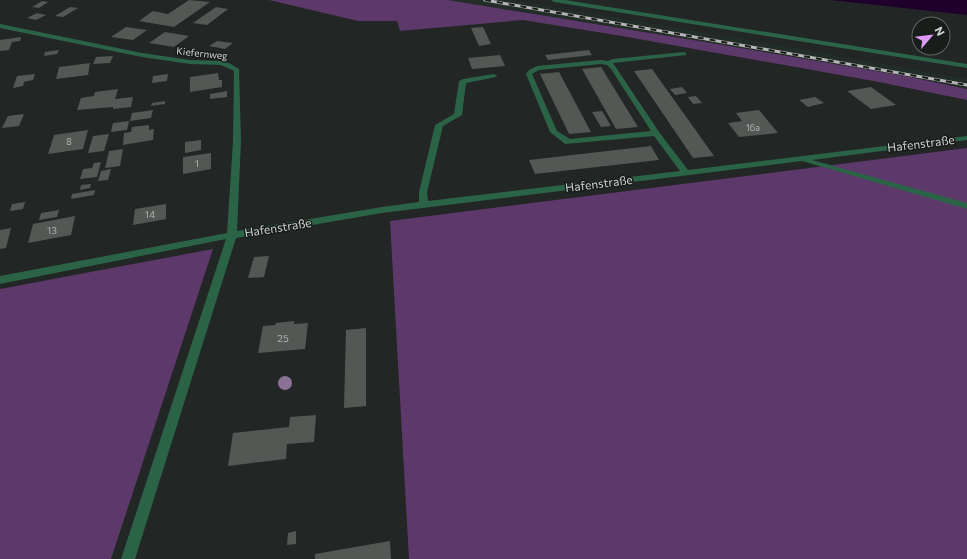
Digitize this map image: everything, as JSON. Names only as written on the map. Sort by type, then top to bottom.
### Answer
[{"type":"street","points":[[554,0],[967,66]]},
{"type":"street","name":"Kiefernweg","points":[[0,26],[165,58],[223,64],[232,66],[238,70],[237,140],[232,235]]},
{"type":"street","points":[[656,133],[568,142],[554,132],[528,74],[531,70],[537,68],[601,62],[609,63],[613,61],[684,54]]},
{"type":"street","points":[[609,63],[614,68],[656,133],[686,173]]},
{"type":"street","points":[[424,205],[423,192],[428,177],[439,125],[458,115],[463,81],[494,76]]},
{"type":"street","name":"Hafenstraße","points":[[0,280],[232,235],[382,210],[967,138]]},
{"type":"street","points":[[799,159],[967,206]]},
{"type":"street","name":"Hafenstraße","points":[[128,559],[232,235]]},
{"type":"shaded area","points":[[269,0],[448,0],[905,76],[967,89],[967,100],[879,82],[622,36],[523,20],[400,31],[397,21],[358,21]]},
{"type":"shaded area","points":[[448,0],[514,0],[757,41],[967,79],[967,89],[905,76]]},
{"type":"shaded area","points":[[831,0],[967,0],[967,15]]},
{"type":"shaded area","points":[[967,148],[967,559],[409,559],[390,221]]},
{"type":"shaded area","points":[[213,249],[111,559],[0,559],[0,289]]},
{"type":"building","points":[[189,0],[210,2],[174,27],[139,21],[153,11],[168,14]]},
{"type":"building","points":[[42,1],[48,2],[39,8],[32,7]]},
{"type":"building","points":[[70,7],[78,8],[63,17],[55,16]]},
{"type":"building","points":[[216,7],[228,9],[207,25],[193,23]]},
{"type":"building","points":[[37,13],[46,15],[36,20],[27,18]]},
{"type":"building","points":[[126,27],[147,30],[133,40],[111,37]]},
{"type":"building","points":[[483,27],[491,44],[479,46],[471,28]]},
{"type":"building","points":[[165,32],[189,36],[174,47],[149,43]]},
{"type":"building","points":[[21,37],[20,41],[12,42],[9,50],[0,51],[0,40]]},
{"type":"building","points":[[217,41],[233,43],[225,49],[209,46]]},
{"type":"building","points":[[59,50],[57,54],[44,56],[45,52]]},
{"type":"building","points":[[589,50],[592,55],[548,60],[545,55]]},
{"type":"building","points":[[500,55],[505,66],[472,69],[468,58]]},
{"type":"building","points":[[113,56],[110,63],[93,64],[96,57]]},
{"type":"building","points":[[90,63],[88,75],[56,79],[59,67]]},
{"type":"building","points":[[601,67],[638,127],[616,129],[582,69]]},
{"type":"building","points":[[652,69],[714,156],[693,158],[634,71]]},
{"type":"building","points":[[559,72],[591,132],[569,134],[540,74]]},
{"type":"building","points":[[218,73],[219,80],[222,80],[222,87],[190,92],[190,77]]},
{"type":"building","points":[[35,74],[33,80],[24,82],[23,86],[13,88],[17,76]]},
{"type":"building","points":[[168,74],[167,81],[152,83],[153,76]]},
{"type":"building","points":[[682,87],[687,93],[675,95],[670,89]]},
{"type":"building","points":[[871,87],[896,105],[871,109],[847,91]]},
{"type":"building","points":[[118,89],[115,99],[133,97],[131,107],[77,110],[81,98],[94,96],[95,92]]},
{"type":"building","points":[[227,91],[227,97],[210,99],[210,94]]},
{"type":"building","points":[[696,96],[702,103],[693,104],[688,97]]},
{"type":"building","points":[[815,97],[824,103],[808,107],[799,100]]},
{"type":"building","points":[[165,101],[165,104],[151,106],[152,103]]},
{"type":"building","points":[[153,110],[151,118],[130,121],[132,113]]},
{"type":"building","points":[[759,110],[778,133],[739,137],[728,123],[742,121],[736,113]]},
{"type":"building","points":[[602,111],[611,126],[601,127],[592,112]]},
{"type":"building","points":[[24,114],[19,126],[2,128],[8,116]]},
{"type":"building","points":[[129,121],[127,130],[111,132],[113,123]]},
{"type":"building","points":[[149,125],[149,130],[154,129],[153,140],[123,145],[124,133],[131,132],[132,127]]},
{"type":"building","points":[[88,130],[83,149],[48,154],[54,135]]},
{"type":"building","points":[[109,134],[104,151],[88,153],[93,136]]},
{"type":"building","points":[[201,140],[201,150],[185,153],[185,142]]},
{"type":"building","points":[[651,146],[659,160],[535,174],[529,160]]},
{"type":"building","points":[[123,149],[120,166],[105,168],[109,151]]},
{"type":"building","points":[[211,153],[211,169],[183,174],[183,157]]},
{"type":"building","points":[[101,162],[97,177],[80,179],[83,169],[92,168],[94,163]]},
{"type":"building","points":[[111,169],[108,180],[98,181],[101,171]]},
{"type":"building","points":[[91,184],[90,188],[80,190],[81,185]]},
{"type":"building","points":[[95,190],[94,195],[71,199],[72,194]]},
{"type":"building","points":[[25,202],[23,209],[10,211],[12,204]]},
{"type":"building","points":[[166,204],[166,219],[133,225],[135,209]]},
{"type":"building","points":[[59,210],[57,217],[39,220],[41,213]]},
{"type":"building","points":[[75,216],[71,235],[28,243],[33,224]]},
{"type":"building","points":[[11,228],[6,248],[0,249],[0,230]]},
{"type":"building","points":[[269,256],[264,277],[248,278],[254,257]]},
{"type":"building","points":[[294,321],[294,324],[308,323],[305,349],[258,353],[263,326]]},
{"type":"building","points":[[366,328],[366,406],[344,408],[346,330]]},
{"type":"building","points":[[316,415],[314,442],[287,444],[286,459],[228,466],[233,433],[289,427],[290,417]]},
{"type":"building","points":[[296,531],[296,544],[287,545],[288,533]]},
{"type":"building","points":[[390,541],[391,559],[315,559],[315,554]]},
{"type":"railway","points":[[485,0],[967,85]]}]
